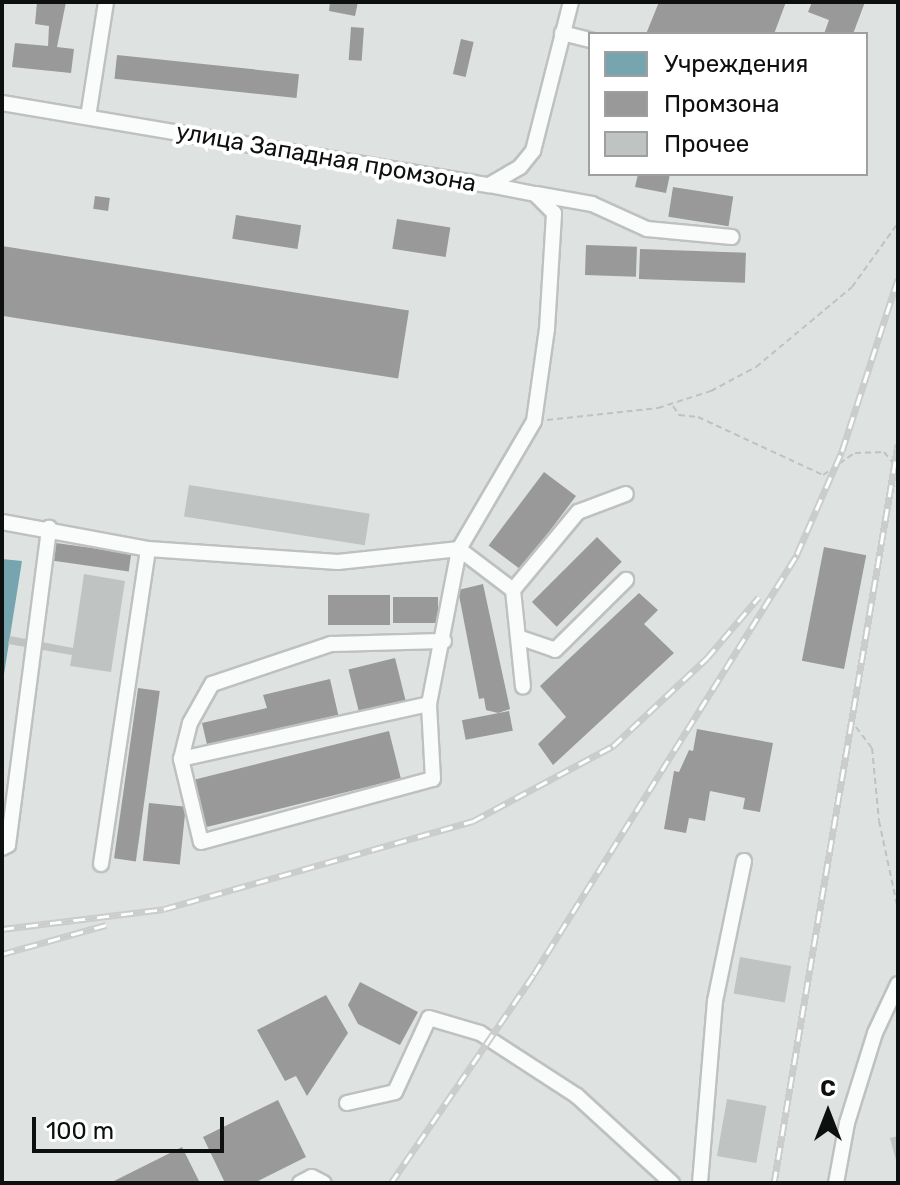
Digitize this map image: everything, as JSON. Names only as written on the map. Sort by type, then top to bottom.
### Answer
[{"type":"street","points":[[88,117],[106,2]]},
{"type":"street","name":"улица Западная промзона","points":[[2,103],[489,185],[520,167],[533,151],[571,2]]},
{"type":"street","points":[[562,33],[588,40]]},
{"type":"street","points":[[489,185],[592,204],[647,229],[732,237]]},
{"type":"street","points":[[444,641],[331,644],[212,684],[190,723],[181,759],[201,842],[433,779],[429,704],[444,641],[459,549],[534,421],[547,329],[554,213],[535,194]]},
{"type":"street","points":[[523,686],[513,590],[578,512],[626,494]]},
{"type":"street","points":[[2,522],[49,528],[148,549],[338,562],[459,549],[513,590]]},
{"type":"street","points":[[2,848],[8,845],[49,528]]},
{"type":"street","points":[[101,864],[148,549]]},
{"type":"street","points":[[518,637],[555,650],[626,580]]},
{"type":"street","points":[[181,759],[429,704]]},
{"type":"street","points":[[700,1183],[715,1001],[744,861]]},
{"type":"street","points":[[836,1183],[866,1063],[898,984]]},
{"type":"street","points":[[347,1103],[395,1092],[429,1018],[480,1033],[577,1096],[672,1183]]},
{"type":"street","points":[[300,1183],[312,1177],[324,1183]]},
{"type":"path","points":[[534,421],[616,416],[672,405],[711,391],[791,341],[852,287],[898,223]]},
{"type":"path","points":[[672,405],[679,415],[698,417],[823,475],[855,453],[884,452],[894,464]]},
{"type":"path","points":[[850,719],[872,748],[879,821],[898,910]]},
{"type":"building: Учреждения","points":[[2,559],[22,561],[4,674],[2,673]]},
{"type":"building: Промзона","points":[[37,2],[66,2],[57,47],[74,49],[71,73],[12,67],[15,43],[48,46],[49,26],[35,24]]},
{"type":"building: Промзона","points":[[330,2],[358,2],[355,16],[329,11]]},
{"type":"building: Промзона","points":[[659,2],[786,2],[775,32],[647,32]]},
{"type":"building: Промзона","points":[[812,2],[865,2],[854,32],[825,32],[829,20],[808,12]]},
{"type":"building: Промзона","points":[[351,27],[364,28],[362,61],[349,60]]},
{"type":"building: Промзона","points":[[461,39],[474,42],[466,77],[453,74]]},
{"type":"building: Промзона","points":[[117,55],[299,74],[296,98],[114,79]]},
{"type":"building: Промзона","points":[[638,176],[670,176],[666,193],[635,187]]},
{"type":"building: Промзона","points":[[673,187],[733,197],[729,226],[668,217]]},
{"type":"building: Промзона","points":[[95,196],[110,198],[108,211],[93,209]]},
{"type":"building: Промзона","points":[[236,215],[301,225],[297,249],[232,239]]},
{"type":"building: Промзона","points":[[397,219],[450,227],[446,257],[392,249]]},
{"type":"building: Промзона","points":[[586,245],[637,247],[636,277],[585,275]]},
{"type":"building: Промзона","points":[[2,246],[409,310],[398,379],[2,316]]},
{"type":"building: Промзона","points":[[640,249],[746,253],[745,283],[639,279]]},
{"type":"building: Промзона","points":[[544,472],[576,496],[521,570],[489,545]]},
{"type":"building: Промзона","points":[[597,537],[622,562],[557,627],[532,602]]},
{"type":"building: Промзона","points":[[56,543],[131,554],[129,571],[53,561]]},
{"type":"building: Промзона","points":[[824,547],[866,555],[844,669],[802,661]]},
{"type":"building: Промзона","points":[[483,584],[510,709],[498,713],[486,710],[484,698],[479,699],[458,590]]},
{"type":"building: Промзона","points":[[639,593],[658,610],[644,624],[674,653],[553,765],[538,744],[566,717],[540,686]]},
{"type":"building: Промзона","points":[[328,595],[390,595],[390,625],[328,625]]},
{"type":"building: Промзона","points":[[393,597],[438,597],[438,623],[393,623]]},
{"type":"building: Промзона","points":[[395,658],[406,701],[359,712],[348,670]]},
{"type":"building: Промзона","points":[[330,679],[339,718],[208,749],[202,723],[267,708],[263,695]]},
{"type":"building: Промзона","points":[[138,688],[160,691],[136,861],[114,858]]},
{"type":"building: Промзона","points":[[509,711],[513,731],[466,740],[462,720]]},
{"type":"building: Промзона","points":[[697,729],[773,743],[760,812],[743,809],[745,798],[710,791],[705,821],[689,818],[686,833],[664,829],[674,771],[679,772],[689,750],[693,751]]},
{"type":"building: Промзона","points":[[389,731],[401,779],[206,827],[194,780]]},
{"type":"building: Промзона","points":[[149,803],[186,807],[180,865],[143,861]]},
{"type":"building: Промзона","points":[[360,982],[418,1012],[400,1045],[358,1024],[348,1005]]},
{"type":"building: Промзона","points":[[326,995],[348,1033],[307,1096],[296,1076],[285,1081],[257,1030]]},
{"type":"building: Промзона","points":[[278,1100],[306,1157],[254,1183],[225,1183],[203,1137]]},
{"type":"building: Промзона","points":[[182,1147],[200,1183],[110,1183]]},
{"type":"building: Прочее","points":[[189,485],[370,514],[365,545],[184,517]]},
{"type":"building: Прочее","points":[[84,574],[125,581],[111,672],[70,666],[72,655],[8,644],[10,636],[73,648]]},
{"type":"building: Прочее","points":[[740,957],[791,966],[785,1002],[734,993]]},
{"type":"building: Прочее","points":[[727,1099],[766,1106],[756,1163],[717,1156]]},
{"type":"building: Прочее","points":[[898,1136],[898,1164],[897,1164],[890,1138]]},
{"type":"railway","points":[[391,1183],[534,974],[797,554],[842,451],[898,279]]},
{"type":"railway","points":[[774,1183],[898,444]]},
{"type":"railway","points":[[2,929],[164,909],[473,821],[613,746],[707,658],[759,597]]},
{"type":"railway","points":[[2,954],[106,925]]}]
